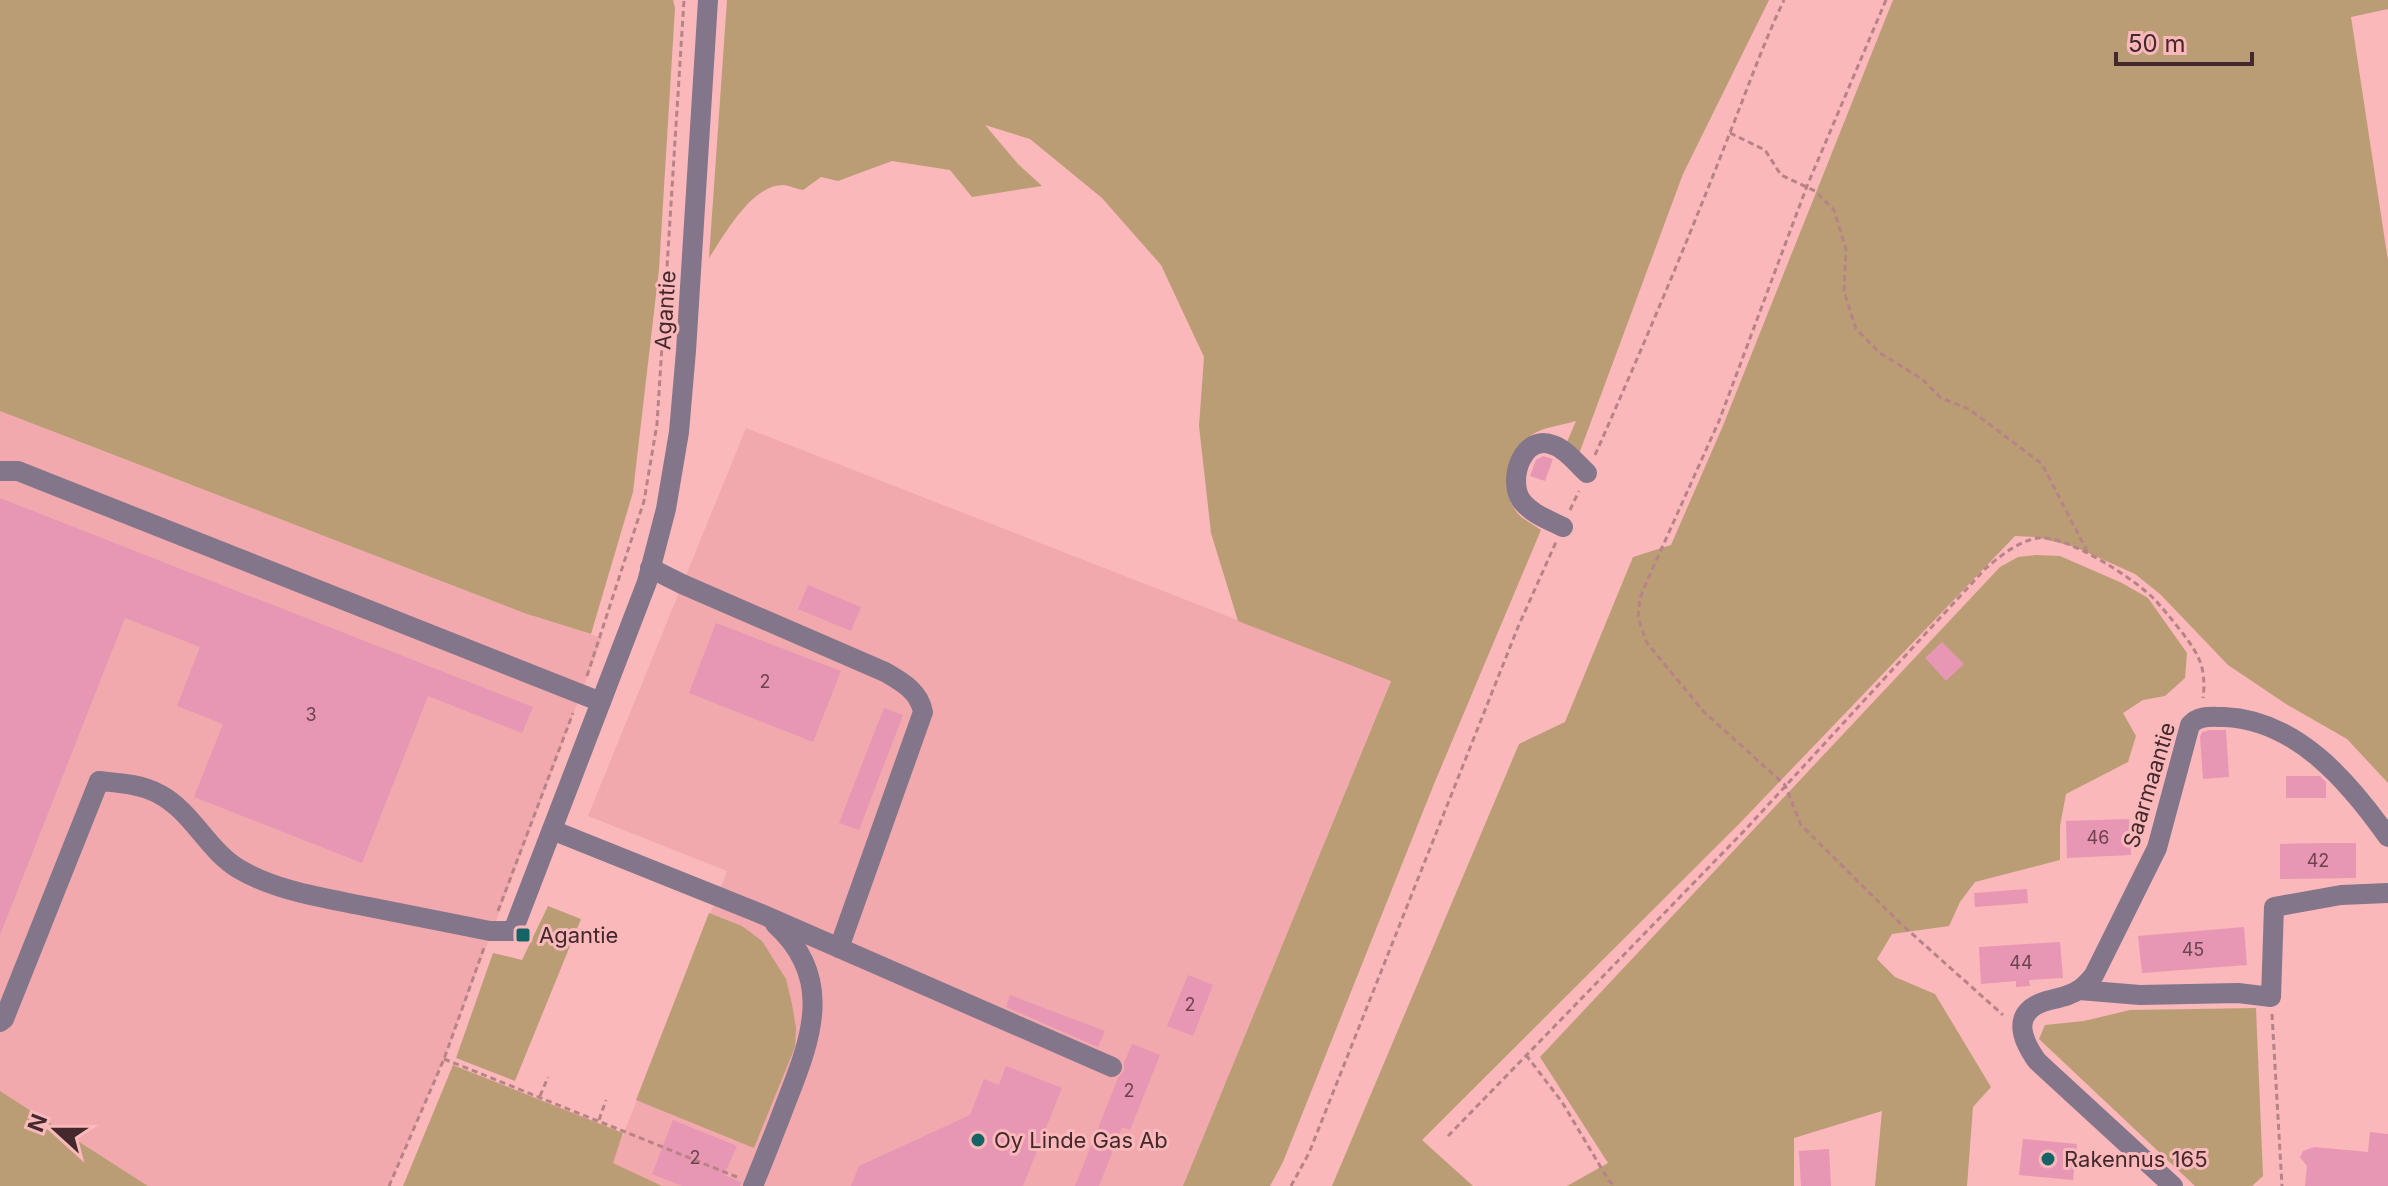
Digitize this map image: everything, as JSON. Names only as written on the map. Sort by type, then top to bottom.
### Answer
[{"type":"street","name":"Agantie","points":[[490,931],[513,931],[650,568],[666,509],[679,432],[708,0]]},
{"type":"street","points":[[1563,527],[1533,511],[1521,499],[1516,481],[1520,462],[1528,448],[1534,444],[1548,443],[1561,448],[1587,473]]},
{"type":"street","points":[[0,471],[18,471],[601,702]]},
{"type":"street","points":[[650,568],[885,672],[908,686],[920,700],[923,712],[839,948]]},
{"type":"street","name":"Saarmaantie","points":[[2079,990],[2094,975],[2150,865],[2166,821],[2184,740],[2190,725],[2201,717],[2245,720],[2282,732],[2326,764],[2388,837]]},
{"type":"street","points":[[0,1022],[4,1019],[99,781],[138,786],[159,793],[176,805],[238,869],[258,878],[306,894],[490,931]]},
{"type":"street","points":[[552,830],[759,913],[1112,1067]]},
{"type":"street","points":[[2173,1186],[2037,1061],[2025,1042],[2022,1030],[2026,1015],[2038,1005],[2079,990],[2140,995],[2238,993],[2271,997],[2274,907],[2341,895],[2388,893]]},
{"type":"street","points":[[751,1184],[806,1053],[814,1009],[812,989],[800,953],[787,935],[759,913]]},
{"type":"path","points":[[389,1186],[444,1059],[602,638],[644,501],[657,424],[684,0]]},
{"type":"path","points":[[1291,1186],[1309,1153],[1518,627],[1639,356],[1760,52],[1784,0]]},
{"type":"path","points":[[1886,0],[1807,186],[1719,421],[1640,598],[1638,618],[1647,643],[1704,712],[1785,785],[1801,825],[1900,923],[2022,1030]]},
{"type":"path","points":[[1730,133],[1765,150],[1781,175],[1807,186],[1834,210],[1846,249],[1844,291],[1856,329],[1880,353],[1922,379],[1941,398],[1969,409],[2042,464],[2088,553]]},
{"type":"path","points":[[1448,1136],[1704,873],[1997,559],[2022,544],[2039,538],[2065,541],[2088,553],[2156,601],[2199,657],[2203,671],[2201,717]]},
{"type":"path","points":[[2271,997],[2282,1186]]},
{"type":"path","points":[[1526,1055],[1562,1102],[1609,1181],[1615,1186]]},
{"type":"path","points":[[444,1059],[751,1184]]},
{"type":"path","points":[[540,1096],[548,1077]]},
{"type":"path","points":[[599,1120],[606,1100]]},
{"type":"shaded area","points":[[0,0],[673,0],[675,8],[659,269],[633,492],[591,634],[524,613],[0,411]]},
{"type":"shaded area","points":[[727,0],[1769,0],[1683,174],[1579,454],[1567,442],[1576,421],[1539,431],[1520,445],[1514,455],[1507,478],[1510,501],[1521,516],[1541,530],[1434,784],[1283,1162],[1270,1186],[1183,1186],[1391,681],[1238,621],[1211,533],[1199,426],[1204,357],[1161,265],[1102,198],[1030,139],[985,125],[1018,164],[1042,186],[972,197],[950,170],[892,161],[838,181],[821,177],[803,190],[784,185],[772,187],[750,201],[740,212],[709,258]]},
{"type":"shaded area","points":[[1893,0],[2388,0],[2388,9],[2351,17],[2388,261],[2388,783],[2347,739],[2286,704],[2228,665],[2160,594],[2135,574],[2075,547],[2036,537],[2015,536],[1739,824],[1422,1140],[1473,1186],[1332,1186],[1519,744],[1565,722],[1633,557],[1671,545],[1722,428]]},
{"type":"shaded area","points":[[0,411],[524,613],[602,638],[444,1059],[389,1186],[148,1186],[0,1091]]},
{"type":"shaded area","points":[[746,428],[1391,680],[1183,1186],[603,1186],[727,871],[588,816]]},
{"type":"shaded area","points":[[2060,556],[2148,598],[2187,653],[2185,678],[2165,696],[2143,700],[2123,713],[2136,736],[2128,762],[2066,794],[2060,826],[2060,860],[1975,882],[1960,902],[1949,926],[1892,934],[1877,959],[1895,977],[1935,994],[1991,1087],[1973,1107],[1967,1186],[1875,1186],[1882,1111],[1794,1138],[1794,1186],[1567,1186],[1608,1163],[1540,1057],[2000,567],[2018,557]]},
{"type":"shaded area","points":[[548,906],[581,919],[515,1081],[456,1058],[493,953],[522,960]]},
{"type":"shaded area","points":[[709,913],[742,926],[762,941],[786,979],[792,1004],[795,1047],[754,1148],[636,1100]]},
{"type":"shaded area","points":[[2256,1008],[2263,1176],[2252,1186],[2195,1186],[2039,1039],[2045,1025],[2084,1021],[2130,1010]]},
{"type":"shaded area","points":[[453,1065],[623,1133],[613,1163],[662,1186],[403,1186]]},
{"type":"shaded area","points":[[0,1091],[148,1186],[0,1186]]},
{"type":"building","points":[[1543,456],[1553,459],[1545,481],[1530,476],[1536,460]]},
{"type":"building","points":[[0,498],[533,707],[522,733],[428,696],[362,863],[194,797],[223,724],[177,706],[200,647],[125,618],[0,935]]},
{"type":"building","points":[[808,585],[861,607],[851,631],[798,609]]},
{"type":"building","points":[[716,623],[841,671],[813,742],[689,693]]},
{"type":"building","points":[[1942,642],[1964,664],[1946,681],[1925,658]]},
{"type":"building","points":[[884,708],[903,715],[859,830],[839,823]]},
{"type":"building","points":[[2226,730],[2229,777],[2203,779],[2200,737],[2202,732]]},
{"type":"building","points":[[2286,776],[2320,776],[2326,782],[2326,798],[2286,798]]},
{"type":"building","points":[[2129,819],[2131,855],[2067,858],[2066,821]]},
{"type":"building","points":[[2356,843],[2356,878],[2280,879],[2280,844]]},
{"type":"building","points":[[2027,889],[2028,903],[1975,907],[1974,893]]},
{"type":"building","points":[[2244,927],[2247,965],[2142,973],[2138,936]]},
{"type":"building","points":[[2060,942],[2063,978],[2029,980],[2030,986],[2016,987],[2016,981],[1981,984],[1979,947]]},
{"type":"building","points":[[1188,975],[1213,985],[1193,1036],[1167,1026]]},
{"type":"building","points":[[1010,995],[1105,1031],[1098,1047],[1006,1007]]},
{"type":"building","points":[[1132,1044],[1160,1055],[1130,1130],[1122,1127],[1099,1186],[1075,1186],[1118,1078],[1124,1071]]},
{"type":"building","name":"Oy Linde Gas Ab","points":[[1006,1066],[1062,1088],[1023,1186],[851,1186],[859,1166],[970,1115],[984,1079],[999,1085]]},
{"type":"building","points":[[673,1120],[737,1146],[724,1175],[741,1182],[740,1186],[682,1186],[652,1174]]},
{"type":"building","points":[[2370,1132],[2388,1134],[2388,1186],[2305,1186],[2307,1166],[2300,1157],[2303,1151],[2314,1147],[2368,1152]]},
{"type":"building","name":"Rakennus 165","points":[[2023,1139],[2077,1144],[2073,1180],[2019,1175]]},
{"type":"building","points":[[1829,1149],[1831,1186],[1801,1186],[1799,1151]]},
{"type":"place","name":"Agantie","points":[[523,935]]},
{"type":"place","name":"Oy Linde Gas Ab","points":[[978,1140]]},
{"type":"place","name":"Rakennus 165","points":[[2048,1159]]}]
